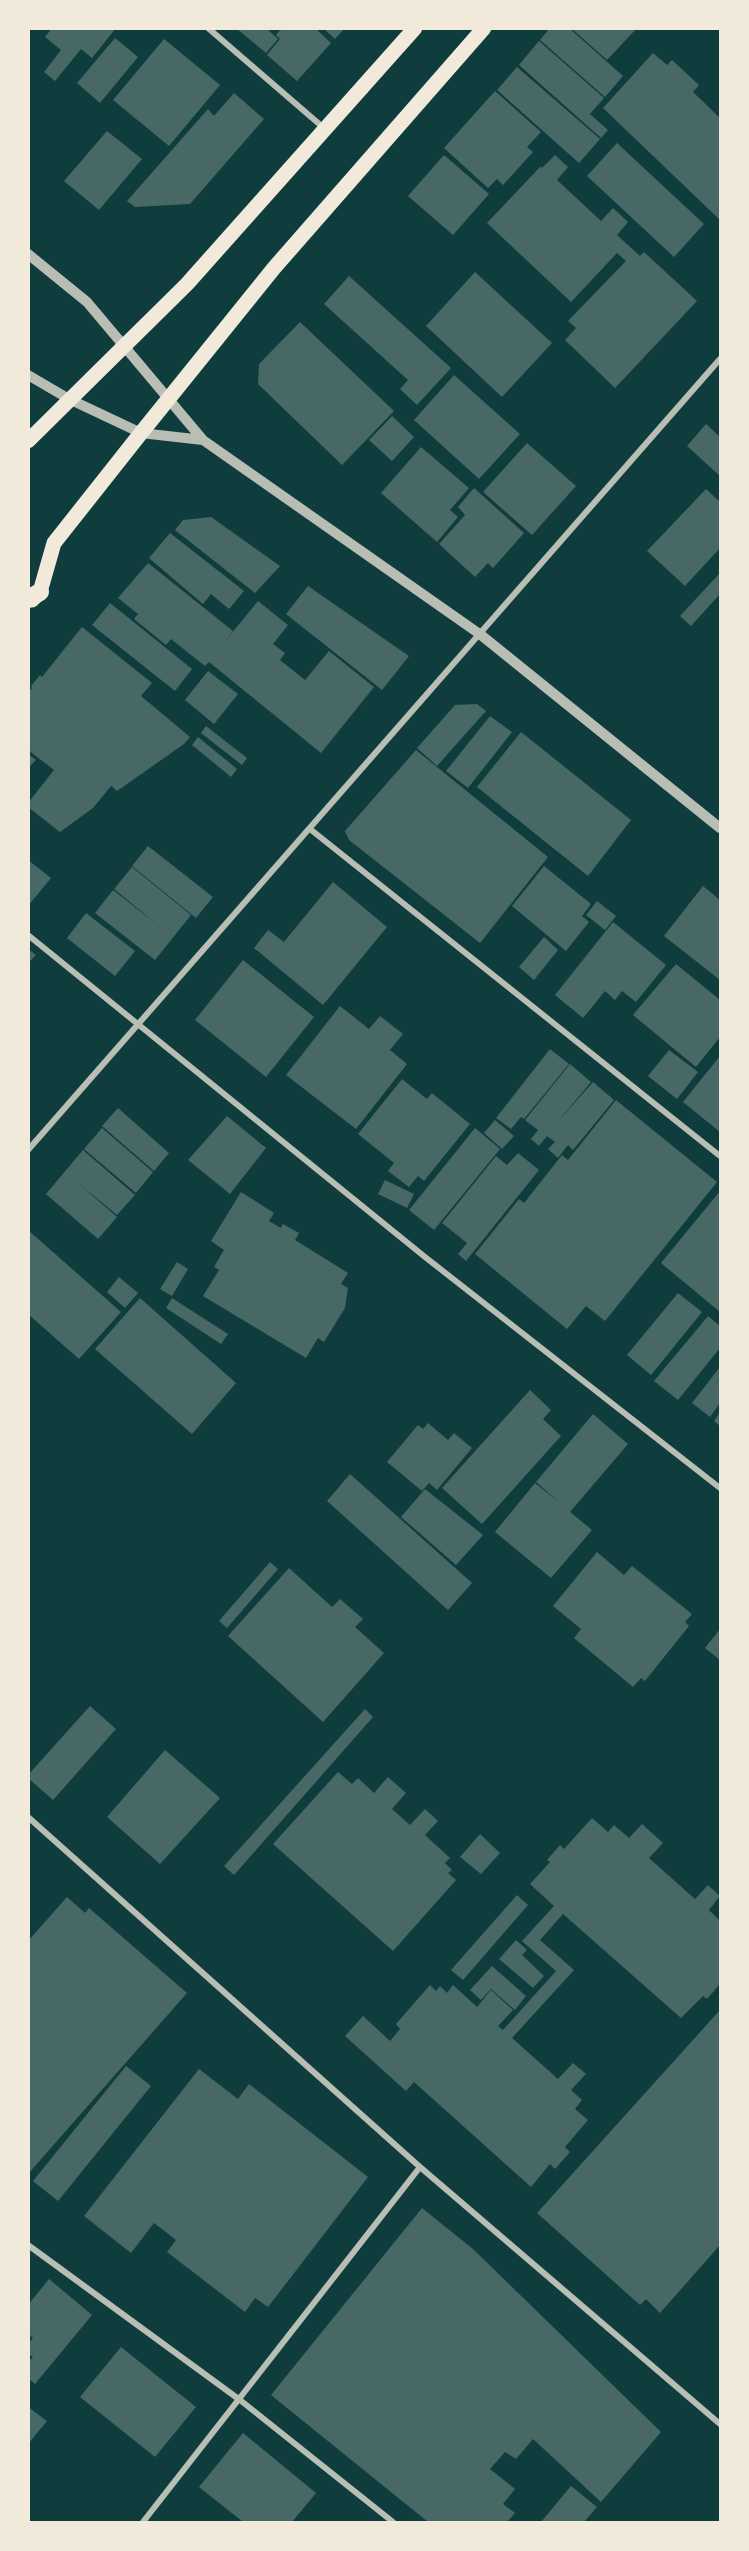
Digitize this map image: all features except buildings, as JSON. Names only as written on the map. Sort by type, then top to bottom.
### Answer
[{"type":"main road","points":[[28,441],[187,285],[415,28]]},
{"type":"main road","points":[[32,598],[54,543],[141,433],[274,268],[484,28]]},
{"type":"street","points":[[208,28],[326,129]]},
{"type":"street","points":[[28,254],[87,302],[203,440],[481,635],[720,828]]},
{"type":"street","points":[[28,1150],[481,635],[720,359]]},
{"type":"street","points":[[28,375],[69,399],[141,433],[203,440]]},
{"type":"street","points":[[310,829],[720,1156]]},
{"type":"street","points":[[28,935],[425,1257],[720,1488]]},
{"type":"street","points":[[28,1817],[420,2167],[720,2424]]},
{"type":"street","points":[[143,2523],[420,2167]]},
{"type":"street","points":[[28,2245],[240,2400],[393,2523]]}]
